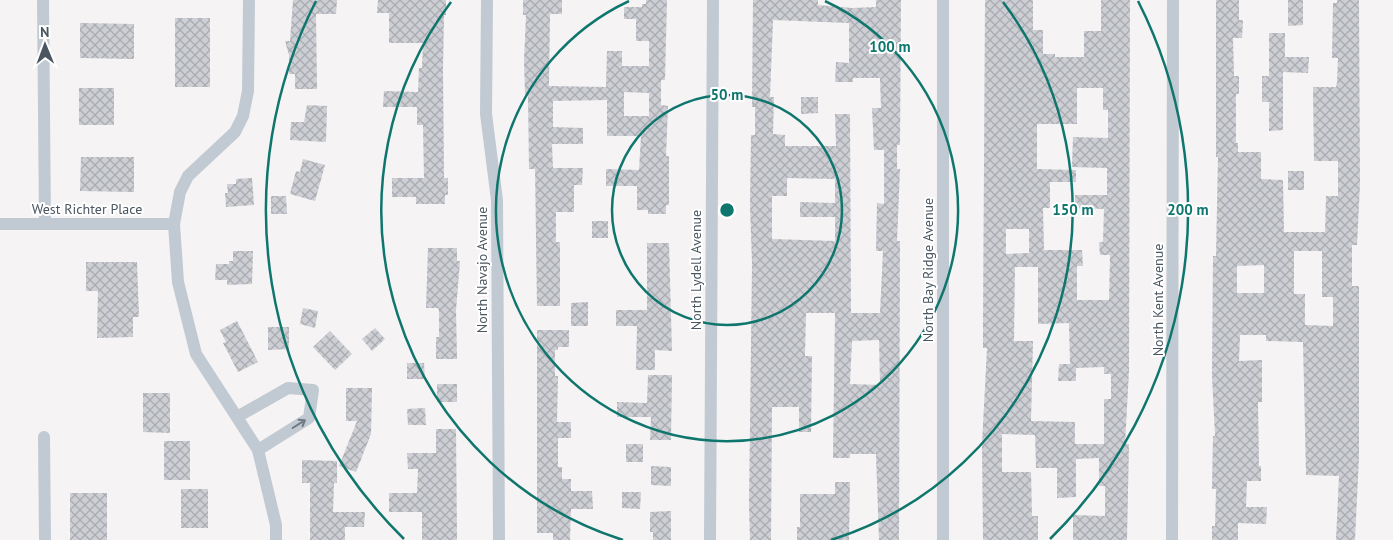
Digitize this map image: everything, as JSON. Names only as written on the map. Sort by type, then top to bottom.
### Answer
[{"type":"street","points":[[43,0],[45,224]]},
{"type":"street","points":[[249,0],[248,91],[243,116],[235,132],[188,176],[180,192],[174,224],[178,282],[196,354],[258,450],[276,525],[276,540]]},
{"type":"street","name":"North Navajo Avenue","points":[[487,0],[486,114],[497,200],[499,540]]},
{"type":"street","name":"North Lydell Avenue","points":[[710,540],[713,0]]},
{"type":"street","name":"North Bay Ridge Avenue","points":[[943,0],[943,540]]},
{"type":"street","name":"North Kent Avenue","points":[[1172,540],[1173,0]]},
{"type":"street","name":"West Richter Place","points":[[0,224],[174,224]]},
{"type":"street","points":[[237,417],[288,388],[314,390],[309,418],[258,450]]},
{"type":"street","points":[[44,436],[45,540]]},
{"type":"building","points":[[293,0],[337,0],[336,14],[316,14],[317,89],[295,89],[295,74],[289,74],[289,55],[285,41],[290,41]]},
{"type":"building","points":[[378,0],[446,0],[443,69],[444,178],[448,178],[448,195],[445,195],[445,204],[416,204],[416,197],[392,197],[392,178],[424,178],[423,125],[417,125],[417,107],[383,107],[384,91],[418,92],[419,68],[422,68],[423,43],[389,43],[389,13],[377,13]]},
{"type":"building","points":[[523,0],[562,0],[562,14],[550,14],[549,86],[606,87],[607,51],[622,51],[622,66],[649,66],[649,41],[636,41],[636,19],[624,19],[624,7],[642,7],[642,4],[646,4],[646,0],[667,0],[665,80],[661,80],[661,105],[668,106],[666,156],[669,156],[669,205],[666,205],[666,214],[648,214],[648,210],[637,210],[637,186],[606,186],[606,169],[639,170],[641,136],[607,136],[607,100],[553,101],[553,127],[583,128],[583,144],[552,144],[553,168],[583,168],[582,185],[574,185],[574,212],[556,212],[556,242],[560,242],[560,306],[537,306],[535,169],[529,169],[528,94],[525,94],[524,60],[526,15],[523,15]],"holes":[[[624,92],[649,93],[649,116],[624,116]]]},
{"type":"building","points":[[753,0],[818,0],[818,5],[852,8],[876,7],[876,0],[901,0],[900,145],[897,145],[897,169],[900,169],[897,241],[900,241],[899,540],[879,540],[876,454],[850,454],[850,458],[833,458],[835,313],[806,313],[805,356],[812,356],[811,432],[799,432],[799,407],[772,407],[771,540],[750,540],[752,263],[750,205],[751,135],[755,135],[755,107],[752,107]],"holes":[[[773,20],[849,23],[849,63],[836,62],[835,82],[853,82],[853,78],[880,78],[881,108],[872,108],[874,150],[884,150],[884,204],[877,203],[876,251],[883,251],[880,313],[851,313],[850,114],[835,114],[836,146],[785,146],[785,135],[773,134],[774,97],[770,97]],[[787,178],[835,179],[835,203],[800,202],[800,217],[835,217],[835,241],[772,239],[772,196],[787,196]],[[879,340],[880,385],[850,384],[852,341]]]},
{"type":"building","points":[[985,0],[1033,0],[1033,30],[1043,30],[1043,54],[1055,54],[1055,57],[1084,57],[1084,31],[1101,31],[1101,0],[1130,0],[1129,371],[1125,444],[1129,444],[1127,540],[1073,540],[1073,515],[1105,516],[1105,486],[1099,486],[1099,458],[1076,459],[1076,497],[1057,498],[1057,468],[1036,468],[1035,435],[1002,434],[1002,472],[1031,472],[1032,516],[1038,516],[1038,540],[983,540],[982,444],[987,348],[983,348]],"holes":[[[1077,88],[1103,88],[1103,110],[1108,110],[1108,138],[1073,137],[1072,167],[1107,168],[1107,195],[1075,195],[1075,208],[1104,209],[1103,242],[1099,242],[1100,255],[1110,255],[1109,300],[1077,300],[1077,266],[1083,266],[1082,250],[1044,250],[1043,208],[1050,208],[1050,182],[1076,182],[1076,170],[1037,169],[1037,124],[1077,124]],[[1006,229],[1029,229],[1029,253],[1006,254]],[[1015,267],[1038,267],[1038,324],[1069,323],[1070,364],[1059,364],[1058,381],[1076,381],[1076,368],[1104,367],[1104,374],[1111,374],[1111,399],[1104,399],[1104,444],[1075,444],[1075,422],[1031,421],[1033,341],[1014,341]]]},
{"type":"building","points":[[1216,0],[1239,0],[1239,20],[1243,20],[1242,38],[1233,38],[1234,76],[1239,76],[1239,94],[1236,94],[1236,143],[1238,143],[1238,152],[1261,152],[1261,179],[1283,180],[1284,232],[1325,232],[1326,196],[1338,196],[1338,161],[1314,161],[1313,87],[1336,87],[1337,83],[1338,58],[1332,58],[1333,3],[1337,3],[1337,0],[1359,0],[1360,185],[1357,245],[1352,245],[1352,286],[1359,286],[1359,457],[1355,540],[1336,540],[1339,476],[1306,475],[1303,342],[1266,341],[1266,335],[1240,335],[1239,361],[1262,360],[1262,402],[1258,402],[1261,481],[1247,481],[1246,507],[1267,507],[1266,524],[1238,523],[1238,540],[1212,540],[1212,526],[1215,526],[1216,489],[1212,489],[1213,436],[1215,436],[1212,376],[1213,256],[1216,256],[1218,157],[1216,157]],"holes":[[[1294,251],[1322,251],[1322,297],[1333,297],[1333,326],[1305,325],[1305,294],[1294,294]],[[1264,265],[1264,293],[1237,293],[1237,266]]]},
{"type":"building","points":[[1288,0],[1303,0],[1303,25],[1288,26]]},
{"type":"building","points":[[175,18],[210,18],[210,87],[175,87]]},
{"type":"building","points":[[80,23],[134,24],[134,59],[80,58]]},
{"type":"building","points":[[1269,33],[1285,33],[1285,57],[1309,57],[1308,73],[1283,72],[1283,130],[1269,131],[1269,102],[1262,102],[1262,76],[1269,76]]},
{"type":"building","points":[[79,88],[114,88],[114,125],[79,125]]},
{"type":"building","points":[[801,97],[818,97],[818,113],[801,114]]},
{"type":"building","points":[[307,105],[327,106],[326,142],[290,140],[291,122],[304,122]]},
{"type":"building","points":[[81,157],[134,157],[134,192],[80,191]]},
{"type":"building","points":[[303,159],[325,165],[315,201],[290,194],[296,171],[300,172]]},
{"type":"building","points":[[1288,171],[1304,171],[1304,190],[1288,190]]},
{"type":"building","points":[[252,178],[254,205],[226,207],[225,193],[228,193],[227,184],[236,184],[236,179]]},
{"type":"building","points":[[271,196],[286,196],[287,214],[271,214]]},
{"type":"building","points":[[592,221],[608,221],[608,238],[592,238]]},
{"type":"building","points":[[647,243],[669,243],[672,351],[655,350],[655,370],[636,370],[637,326],[616,326],[616,310],[647,310]]},
{"type":"building","points":[[428,248],[457,248],[457,261],[460,261],[456,310],[457,359],[436,359],[436,337],[439,337],[439,311],[438,308],[426,308]]},
{"type":"building","points":[[233,251],[253,251],[252,284],[227,285],[227,280],[215,280],[216,264],[229,264],[229,261],[233,261]]},
{"type":"building","points":[[86,262],[137,262],[139,317],[133,317],[133,337],[97,338],[98,291],[86,291]]},
{"type":"building","points":[[588,302],[588,326],[571,326],[571,303]]},
{"type":"building","points":[[303,308],[318,311],[315,328],[300,324]]},
{"type":"building","points":[[237,321],[258,362],[238,372],[223,343],[226,342],[220,330]]},
{"type":"building","points":[[268,327],[289,327],[289,349],[268,350]]},
{"type":"building","points":[[375,328],[385,339],[372,351],[362,339]]},
{"type":"building","points":[[537,330],[569,330],[569,347],[558,347],[558,350],[555,350],[555,376],[558,376],[557,422],[571,422],[571,438],[558,438],[558,467],[562,467],[562,479],[571,479],[571,491],[592,491],[593,509],[571,509],[570,540],[553,540],[553,533],[537,533]]},
{"type":"building","points":[[330,331],[352,354],[335,370],[313,347]]},
{"type":"building","points":[[407,363],[424,363],[425,379],[407,379]]},
{"type":"building","points":[[648,375],[672,375],[671,440],[650,440],[651,417],[617,417],[617,402],[647,403]]},
{"type":"building","points":[[437,384],[457,384],[457,402],[437,402]]},
{"type":"building","points":[[346,388],[372,388],[371,434],[356,472],[339,466],[357,421],[346,421]]},
{"type":"building","points":[[143,393],[170,393],[170,433],[143,432]]},
{"type":"building","points":[[425,408],[426,425],[408,425],[407,409]]},
{"type":"building","points":[[436,429],[456,429],[457,540],[422,540],[422,512],[389,512],[389,493],[417,493],[418,469],[408,469],[407,453],[436,453]]},
{"type":"building","points":[[164,441],[190,441],[190,480],[164,480]]},
{"type":"building","points":[[626,444],[643,444],[643,462],[626,462]]},
{"type":"building","points":[[302,460],[337,461],[337,483],[334,483],[333,512],[365,512],[364,527],[345,527],[345,540],[310,540],[310,483],[302,483]]},
{"type":"building","points":[[651,466],[671,467],[671,486],[651,485]]},
{"type":"building","points":[[835,482],[850,482],[849,540],[797,540],[797,527],[800,527],[800,494],[835,494]]},
{"type":"building","points":[[181,489],[208,489],[208,528],[181,528]]},
{"type":"building","points":[[622,492],[641,492],[640,509],[622,508]]},
{"type":"building","points":[[70,493],[107,493],[107,540],[70,540]]},
{"type":"building","points":[[671,511],[671,540],[653,540],[653,532],[650,532],[650,512]]}]
